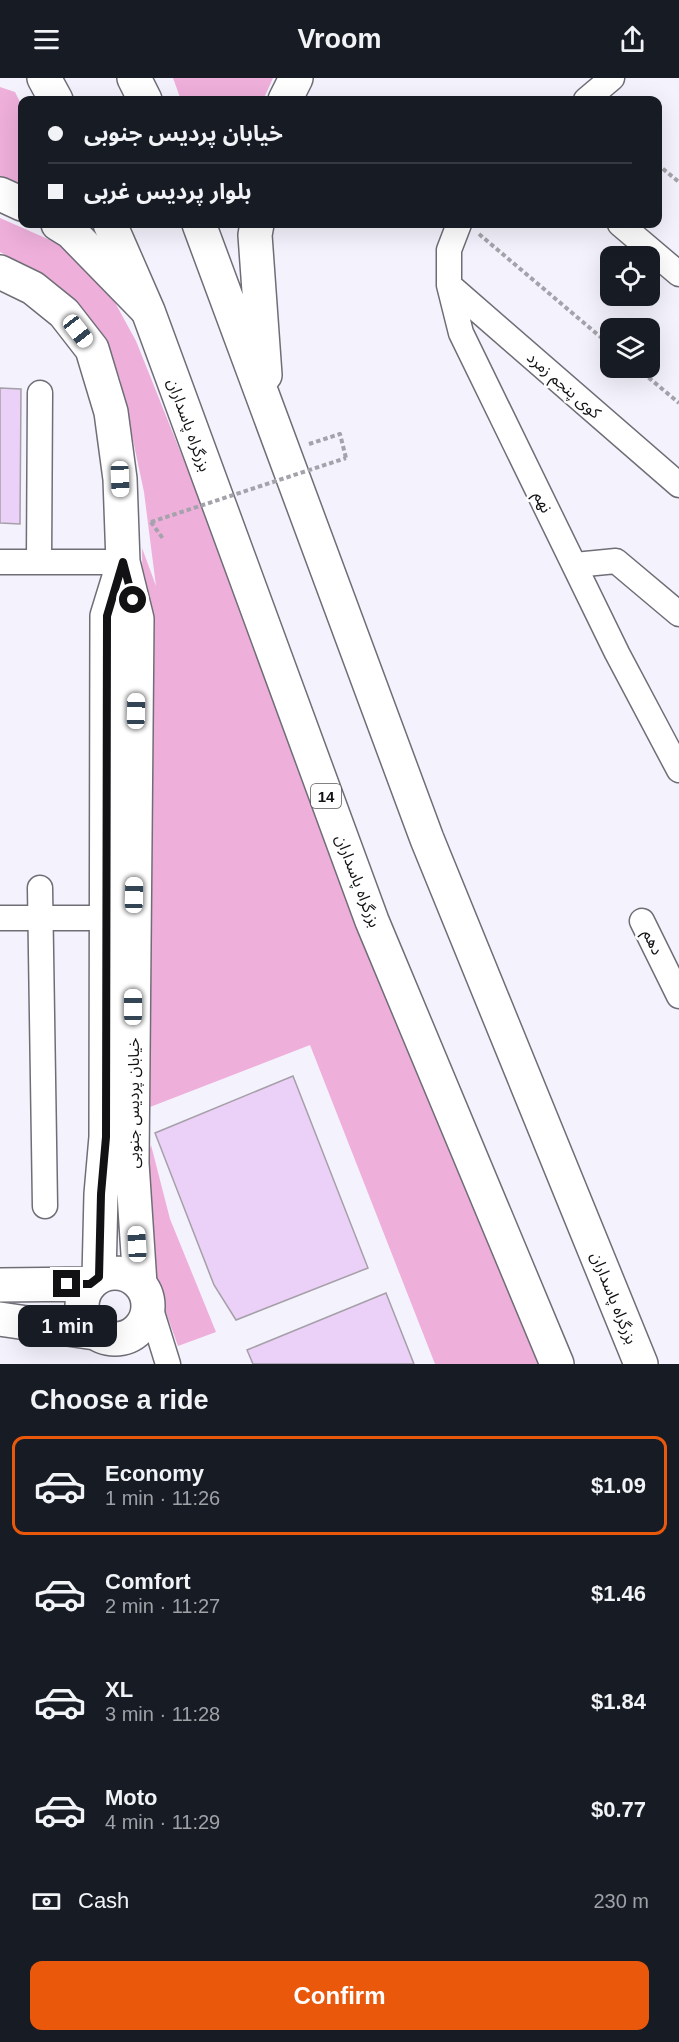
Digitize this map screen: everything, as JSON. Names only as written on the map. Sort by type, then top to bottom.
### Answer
[{"type":"main road","points":[[44,78],[54,96]]},
{"type":"main road","points":[[134,78],[143,96]]},
{"type":"main road","points":[[287,96],[296,78]]},
{"type":"main road","points":[[0,195],[18,202]]},
{"type":"main road","points":[[64,228],[148,311]]},
{"type":"main road","name":"بزرگراه پاسداران","points":[[112,228],[148,311],[372,921],[557,1364]]},
{"type":"main road","name":"بزرگراه پاسداران","points":[[200,228],[427,839],[641,1364]]},
{"type":"main road","points":[[256,228],[268,413]]},
{"type":"main road","name":"خیابان پردیس جنوبی","points":[[0,272],[33,288],[64,313],[92,349],[111,412],[120,479],[123,562],[107,616],[132,1163],[144,1293]]},
{"type":"main road","name":"خیابان پردیس جنوبی","points":[[94,1281],[120,918]]},
{"type":"main road","points":[[0,1285],[94,1281],[109,1274],[120,1273],[131,1277],[144,1293],[148,1314],[136,1348],[118,1340],[108,1339],[98,1344],[0,1318]]},
{"type":"main road","points":[[94,1281],[84,1293],[81,1304],[87,1325],[98,1344]]},
{"type":"street","points":[[591,96],[612,78]]},
{"type":"street","name":"نهم","points":[[467,228],[449,250],[449,285],[461,333],[617,653],[679,770]]},
{"type":"street","points":[[625,228],[679,274]]},
{"type":"street","name":"کوی پنجم زمرد","points":[[449,285],[679,485]]},
{"type":"street","points":[[39,562],[40,393]]},
{"type":"street","points":[[574,566],[616,561],[679,614]]},
{"type":"street","points":[[0,562],[123,562]]},
{"type":"street","points":[[40,888],[45,1206]]},
{"type":"street","points":[[0,918],[120,918]]},
{"type":"street","name":"دهم","points":[[642,921],[679,996]]},
{"type":"street","points":[[144,1293],[168,1364]]},
{"type":"path","points":[[662,168],[679,182]]},
{"type":"path","points":[[469,228],[600,337]]},
{"type":"path","points":[[649,378],[679,403]]},
{"type":"path","points":[[164,540],[151,522],[346,458],[340,434]]},
{"type":"shaded area","points":[[173,78],[273,78],[265,96],[180,96]]},
{"type":"shaded area","points":[[0,87],[15,92],[18,98],[18,189],[0,184]]},
{"type":"shaded area","points":[[0,218],[18,226],[18,228],[66,247],[106,286],[136,341],[546,1364],[435,1364],[310,1045],[150,1107],[142,548],[156,586],[144,492],[120,379],[97,327],[37,272],[0,252]]},
{"type":"shaded area","points":[[151,1145],[170,1219],[216,1332],[178,1346],[152,1274],[147,1162]]},
{"type":"building","points":[[0,388],[21,389],[20,524],[0,523]]},
{"type":"building","points":[[293,1076],[368,1268],[236,1320],[214,1285],[155,1133]]},
{"type":"building","points":[[386,1293],[414,1364],[253,1364],[247,1350]]},
{"type":"route","points":[[67,1284],[90,1284],[99,1277],[101,1194],[106,1137],[107,616],[123,562],[133,600]]}]
